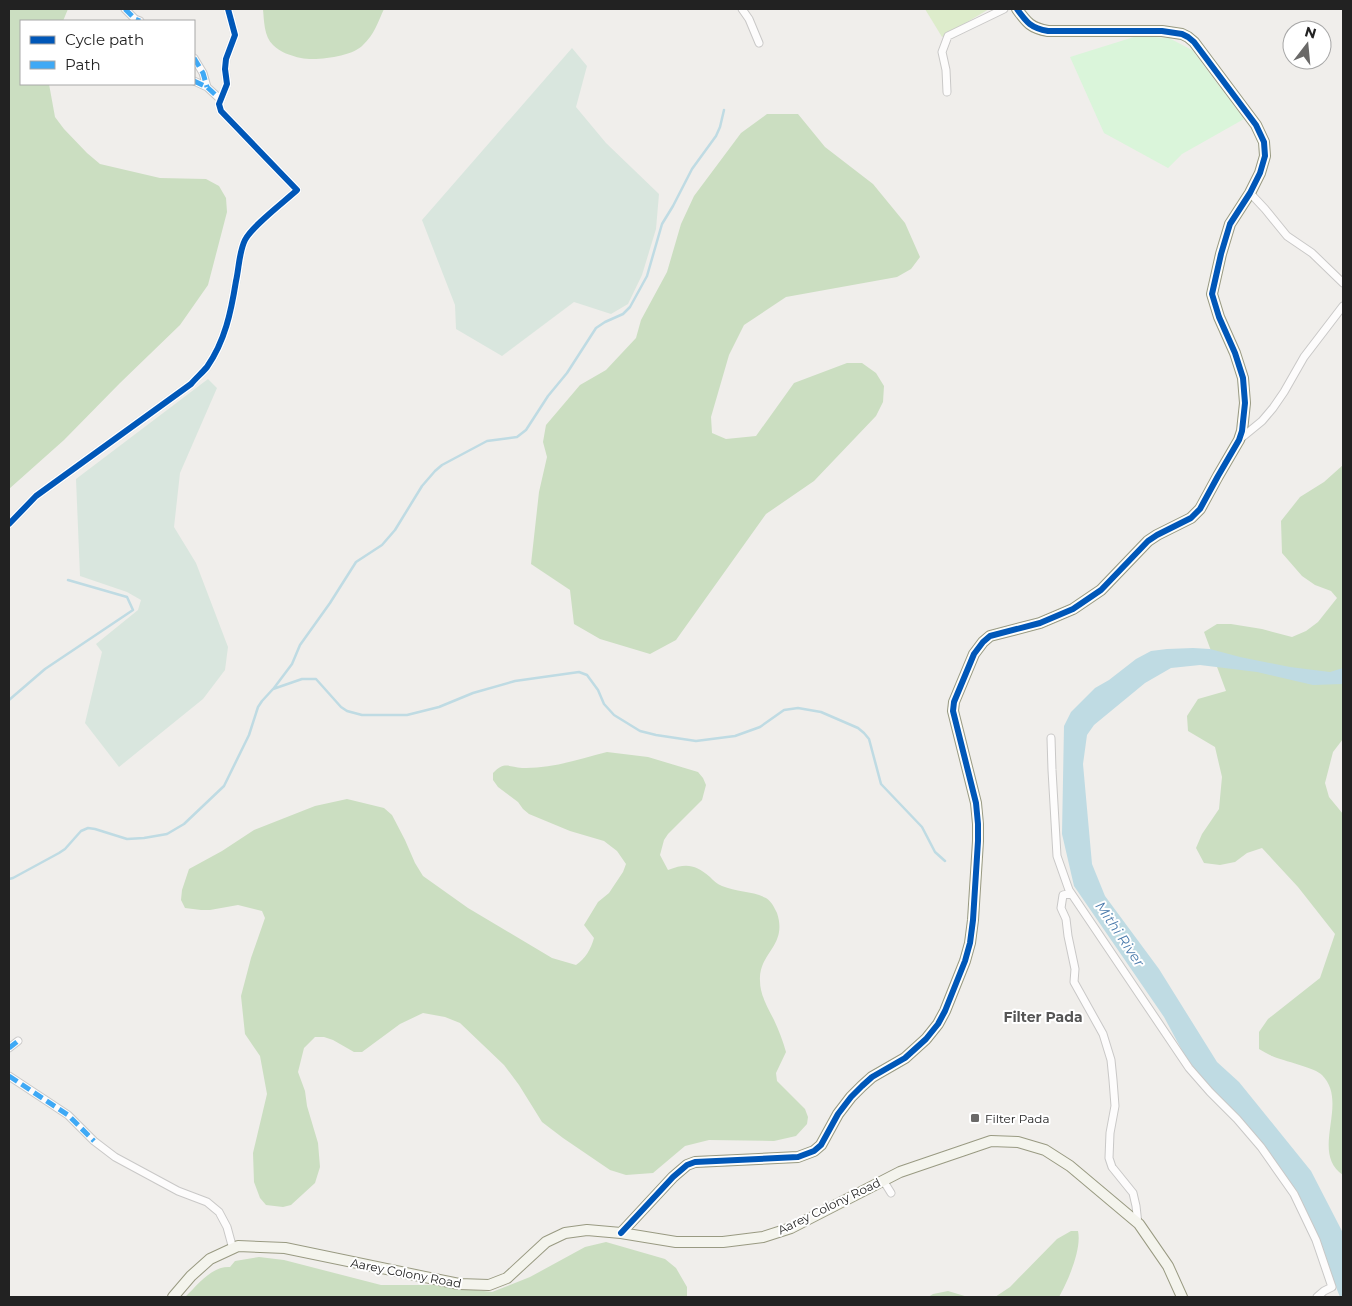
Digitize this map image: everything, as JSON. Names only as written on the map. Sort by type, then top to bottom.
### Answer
[{"type":"street","points":[[125,9],[138,20]]},
{"type":"street","points":[[9,524],[36,496],[191,384],[206,367],[217,349],[232,310],[245,240],[251,231],[297,190],[221,111],[220,99],[227,84],[226,58],[235,35],[228,9]]},
{"type":"street","points":[[742,9],[749,19],[759,42]]},
{"type":"street","points":[[947,92],[946,70],[942,52],[948,36],[1004,9]]},
{"type":"street","points":[[621,1233],[673,1177],[687,1165],[695,1162],[798,1157],[814,1151],[821,1145],[838,1114],[851,1097],[872,1076],[905,1058],[926,1039],[938,1024],[965,961],[973,920],[978,841],[976,804],[953,711],[954,702],[974,654],[990,636],[1040,623],[1073,609],[1101,590],[1148,541],[1191,518],[1200,509],[1239,440],[1242,431],[1245,403],[1243,378],[1212,294],[1230,224],[1250,193],[1260,173],[1265,156],[1264,142],[1256,125],[1194,42],[1182,34],[1162,31],[1038,30],[1026,23],[1017,9]]},
{"type":"street","points":[[195,60],[203,73],[207,87]]},
{"type":"street","points":[[195,81],[207,87],[220,99]]},
{"type":"street","points":[[1250,193],[1265,209],[1281,231],[1312,253],[1343,283]]},
{"type":"street","points":[[1239,440],[1262,422],[1273,408],[1304,357],[1343,306]]},
{"type":"street","points":[[1052,738],[1052,770],[1058,856],[1071,893],[1189,1068],[1237,1119],[1261,1148],[1294,1194],[1316,1240],[1332,1287],[1317,1297]]},
{"type":"street","points":[[1071,893],[1063,895],[1061,908],[1066,918],[1075,969],[1074,982],[1103,1034],[1111,1060],[1114,1080],[1114,1106],[1109,1158],[1112,1167],[1133,1193],[1138,1224]]},
{"type":"street","points":[[9,1048],[18,1041]]},
{"type":"street","points":[[9,1076],[68,1115],[115,1157],[178,1191],[207,1202],[218,1212],[227,1227],[233,1249]]},
{"type":"street","name":"Aarey Colony Road","points":[[173,1297],[191,1276],[210,1259],[238,1246],[285,1248],[459,1284],[489,1285],[507,1278],[546,1242],[565,1233],[588,1230],[676,1242],[723,1242],[763,1237],[790,1228],[900,1172],[991,1141],[1018,1142],[1045,1150],[1070,1166],[1138,1224],[1168,1266],[1182,1297]]},
{"type":"street","points":[[883,1180],[891,1193]]},
{"type":"green space","points":[[9,9],[68,9],[63,20],[20,20],[20,85],[49,85],[55,117],[64,129],[100,164],[160,178],[206,179],[219,186],[226,198],[227,212],[208,285],[180,325],[64,440],[9,489]]},
{"type":"green space","points":[[263,9],[384,9],[370,37],[358,49],[351,53],[334,57],[308,59],[282,52],[270,42],[266,33]]},
{"type":"green space","points":[[925,9],[989,9],[942,37]]},
{"type":"green space","points":[[1137,36],[1169,38],[1192,50],[1244,119],[1182,154],[1168,168],[1104,133],[1070,57]]},
{"type":"green space","points":[[767,114],[798,114],[825,147],[873,184],[905,223],[920,257],[911,269],[897,277],[786,297],[744,325],[729,355],[711,417],[712,433],[726,439],[756,436],[794,383],[847,363],[862,363],[876,373],[884,386],[883,402],[876,416],[814,481],[766,514],[676,640],[650,654],[600,639],[574,624],[570,590],[531,564],[539,492],[547,457],[543,442],[546,425],[580,385],[606,370],[636,338],[641,320],[667,272],[681,224],[694,196],[741,133]]},
{"type":"green space","points":[[1343,465],[1343,739],[1333,752],[1325,783],[1329,797],[1343,814],[1343,1175],[1333,1165],[1329,1154],[1332,1113],[1330,1086],[1319,1072],[1272,1056],[1259,1049],[1259,1032],[1268,1019],[1320,978],[1335,934],[1298,887],[1262,848],[1247,853],[1235,862],[1220,865],[1204,863],[1196,848],[1202,834],[1219,809],[1222,777],[1215,747],[1188,731],[1187,716],[1198,699],[1226,691],[1204,632],[1217,624],[1231,624],[1262,629],[1292,637],[1306,631],[1318,622],[1337,598],[1331,591],[1315,585],[1302,576],[1282,553],[1281,521],[1300,497],[1324,482]]},
{"type":"green space","points":[[607,752],[648,757],[698,772],[706,785],[702,800],[664,840],[660,855],[668,870],[680,866],[695,867],[720,885],[766,898],[774,907],[777,913],[779,934],[763,963],[760,986],[786,1052],[776,1073],[777,1081],[805,1109],[808,1117],[807,1124],[796,1136],[774,1141],[709,1140],[685,1146],[653,1173],[626,1175],[610,1170],[542,1122],[504,1065],[460,1023],[445,1017],[423,1013],[400,1024],[362,1052],[354,1052],[324,1037],[315,1037],[304,1048],[298,1072],[305,1091],[307,1106],[318,1143],[320,1167],[315,1183],[291,1205],[283,1207],[266,1205],[260,1198],[254,1182],[253,1153],[267,1094],[260,1056],[245,1034],[241,996],[251,958],[265,918],[262,911],[238,905],[210,910],[185,908],[181,900],[182,890],[189,869],[222,851],[254,830],[315,806],[347,799],[384,808],[392,815],[423,876],[468,908],[552,958],[576,965],[587,953],[594,938],[584,925],[598,902],[609,893],[626,864],[617,851],[604,841],[570,831],[529,814],[518,802],[498,787],[493,780],[493,773],[504,766],[522,768],[544,767]]},
{"type":"green space","points":[[1071,1231],[1078,1231],[1078,1247],[1070,1274],[1059,1297],[995,1297],[1010,1287],[1057,1239]]},
{"type":"green space","points":[[606,1242],[665,1259],[676,1268],[687,1287],[687,1297],[185,1297],[211,1273],[230,1267],[235,1261],[259,1257],[284,1260],[381,1285],[436,1285],[492,1292],[530,1277],[585,1247]]},
{"type":"green space","points":[[948,1291],[968,1297],[928,1297],[933,1294]]},
{"type":"shaded area","points":[[572,48],[587,66],[576,107],[606,143],[659,194],[656,229],[642,275],[628,304],[611,314],[574,302],[502,356],[456,329],[455,305],[422,220]]},
{"type":"shaded area","points":[[208,379],[217,388],[180,473],[174,527],[196,563],[228,647],[225,670],[203,699],[119,767],[85,723],[102,652],[96,644],[138,610],[141,600],[127,592],[80,576],[76,479]]},
{"type":"water","name":"Mithi River","points":[[1193,648],[1210,649],[1290,667],[1330,672],[1343,668],[1343,684],[1313,685],[1257,672],[1200,665],[1171,668],[1145,683],[1094,725],[1087,735],[1083,764],[1092,864],[1105,896],[1159,969],[1217,1062],[1239,1082],[1311,1171],[1343,1233],[1343,1297],[1340,1297],[1297,1191],[1235,1113],[1191,1067],[1164,1017],[1074,886],[1062,834],[1064,726],[1071,712],[1095,688],[1109,680],[1136,659],[1151,651]]},
{"type":"waterway","points":[[274,688],[292,664],[300,645],[356,562],[382,545],[395,530],[422,486],[435,471],[442,465],[487,441],[517,437],[526,430],[548,396],[567,373],[596,328],[623,314],[630,307],[647,276],[662,224],[692,169],[716,136],[724,110]]},
{"type":"waterway","points":[[9,700],[45,669],[133,610],[127,597],[68,580]]},
{"type":"waterway","points":[[9,879],[59,853],[81,831],[88,828],[127,839],[167,834],[184,824],[224,786],[249,735],[258,707],[273,689],[302,679],[316,679],[341,707],[347,711],[362,715],[407,715],[439,707],[473,693],[515,681],[579,672],[587,675],[598,690],[604,704],[614,715],[640,731],[656,735],[696,741],[735,736],[760,727],[784,710],[798,708],[821,712],[858,728],[869,739],[881,784],[922,827],[935,852],[945,861]]},
{"type":"marked path","points":[[125,9],[138,20]]},
{"type":"marked path","points":[[195,60],[203,73],[207,87]]},
{"type":"marked path","points":[[195,81],[207,87],[220,99]]},
{"type":"marked path","points":[[9,1048],[18,1041]]},
{"type":"marked path","points":[[9,1076],[68,1115],[94,1141]]},
{"type":"cycle path","points":[[9,524],[36,496],[191,384],[207,367],[223,337],[232,304],[240,255],[245,240],[261,221],[297,190],[221,111],[219,104],[227,84],[226,59],[235,35],[228,9]]},
{"type":"cycle path","points":[[621,1233],[673,1177],[687,1165],[695,1162],[798,1157],[814,1151],[821,1145],[838,1114],[851,1097],[872,1077],[905,1058],[926,1039],[938,1024],[965,961],[973,920],[978,841],[976,803],[953,711],[954,702],[974,654],[990,636],[1040,623],[1073,609],[1101,590],[1148,541],[1191,518],[1200,509],[1239,440],[1242,431],[1245,403],[1243,378],[1212,294],[1230,224],[1250,193],[1260,173],[1265,156],[1264,142],[1256,125],[1194,42],[1182,34],[1162,31],[1048,31],[1030,24],[1017,9]]},
{"type":"place","name":"Filter Pada","points":[[975,1118]]},
{"type":"district","name":"Filter Pada","points":[[1043,1017]]}]
